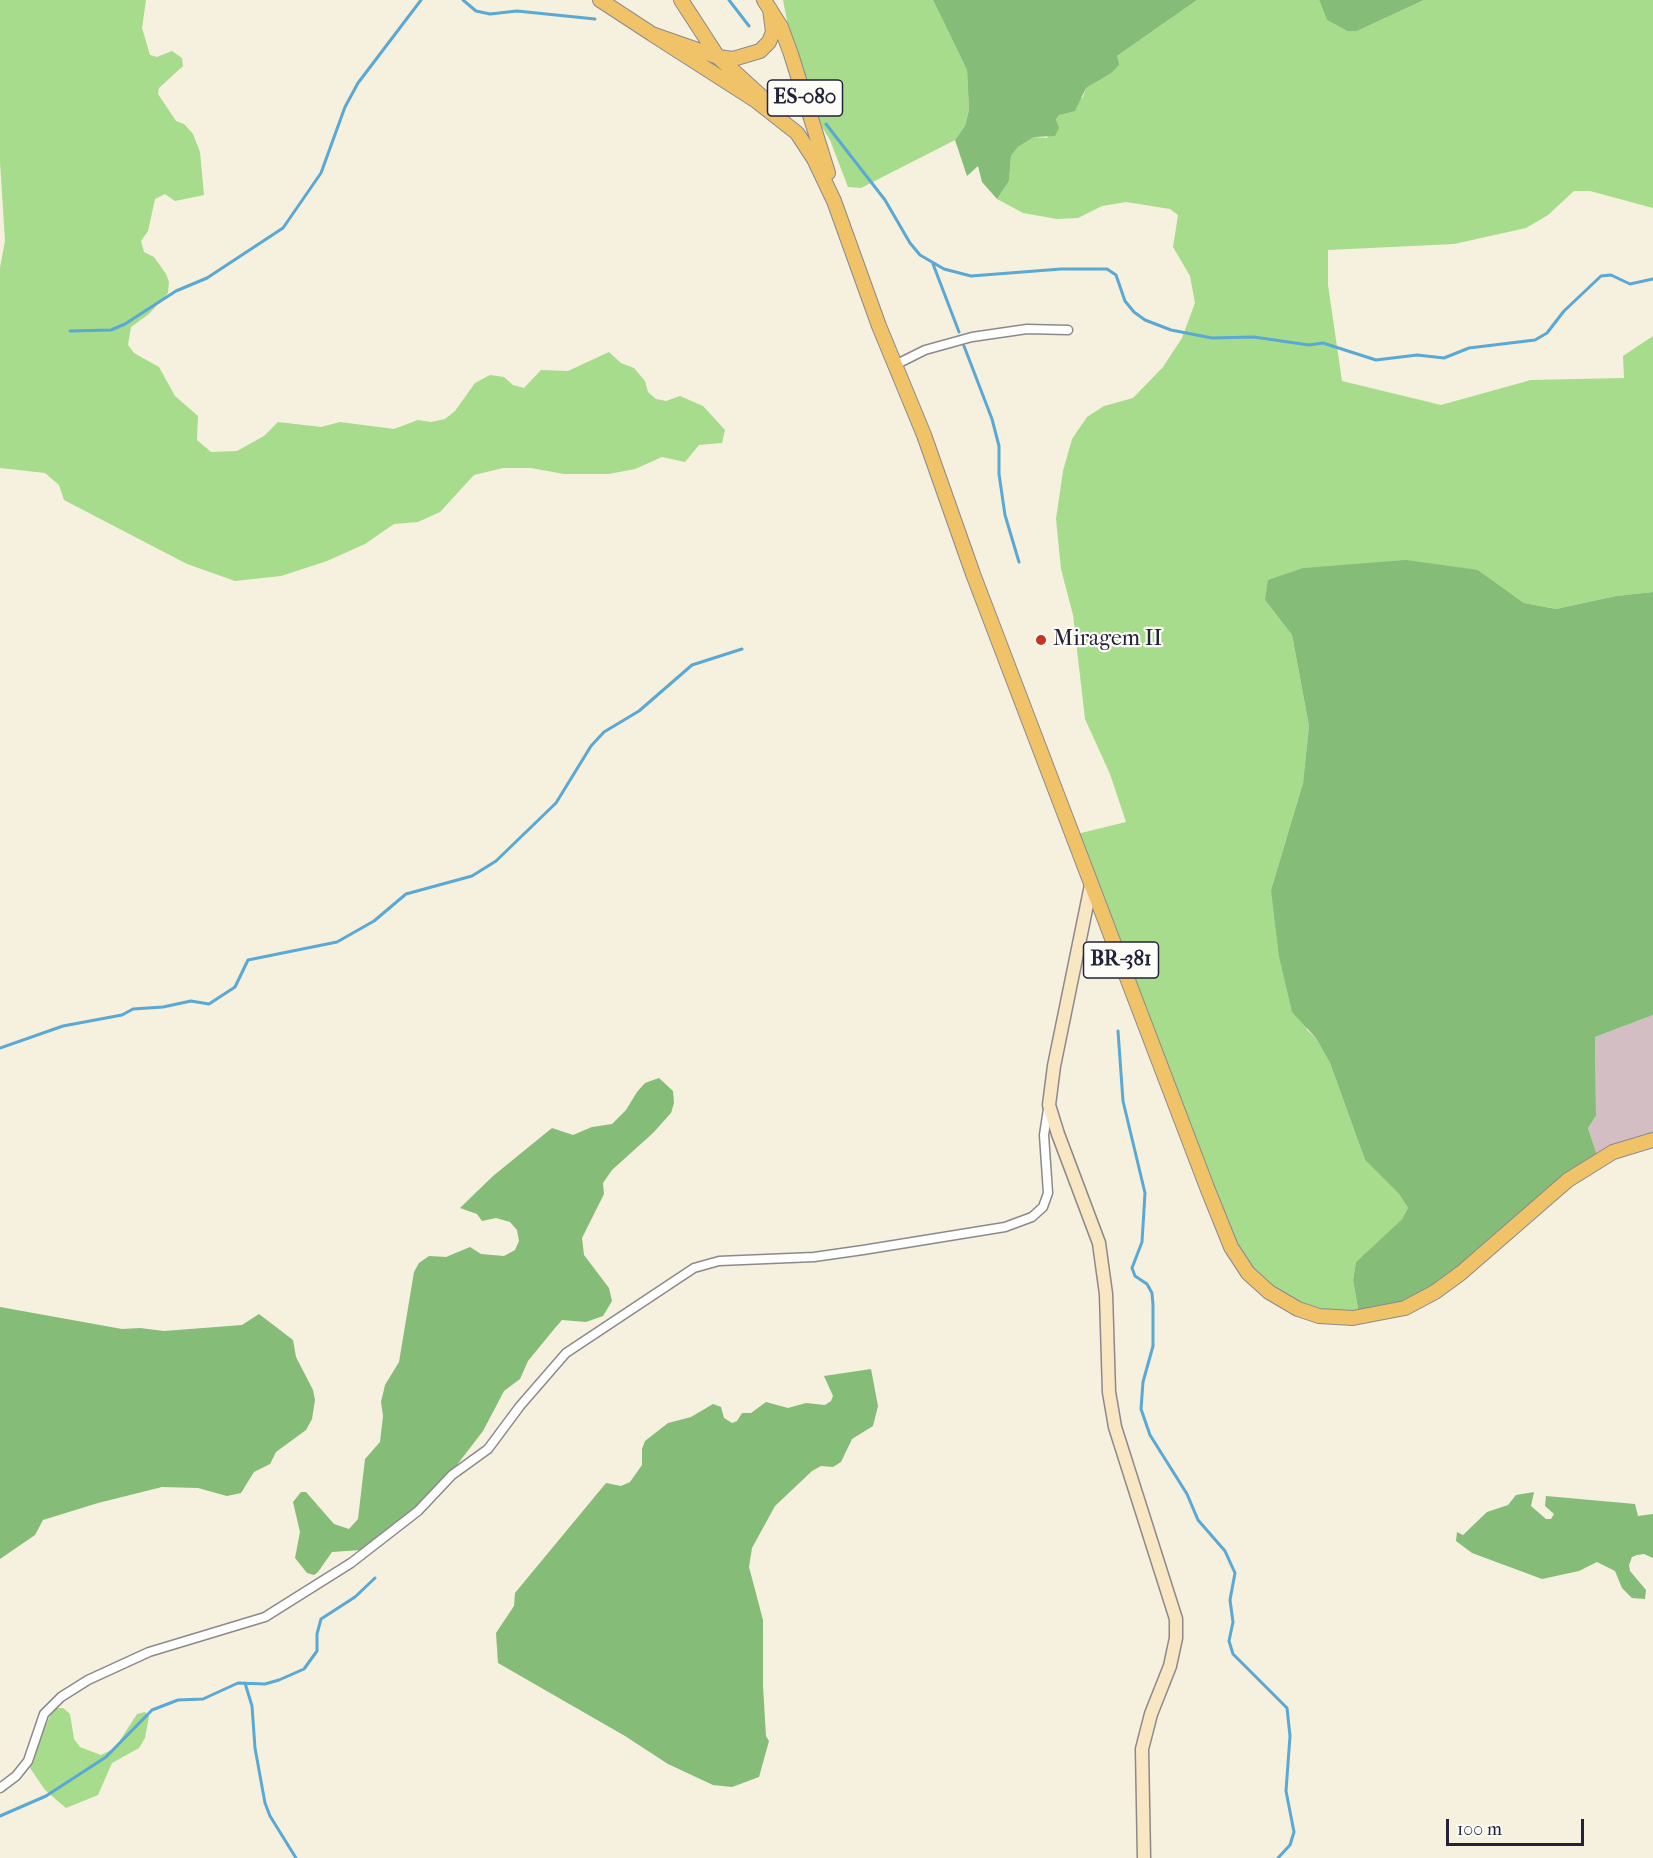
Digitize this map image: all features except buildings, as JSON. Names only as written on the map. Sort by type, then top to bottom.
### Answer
[{"type":"main road","points":[[600,0],[755,100],[797,133]]},
{"type":"main road","name":"ES-080","points":[[681,0],[718,57],[777,111],[797,133]]},
{"type":"main road","points":[[652,34],[718,57],[733,59],[760,51],[769,42],[773,32],[769,3]]},
{"type":"main road","name":"ES-080","points":[[769,3],[791,54],[826,165],[834,201]]},
{"type":"main road","name":"BR-381","points":[[797,133],[814,159],[834,201],[1091,885],[1231,1247],[1248,1273],[1269,1292],[1298,1309],[1320,1316],[1353,1318],[1405,1308],[1435,1292],[1461,1273],[1568,1180],[1613,1152],[1653,1140]]},
{"type":"street","points":[[896,365],[925,350],[972,337],[1027,329],[1068,330]]},
{"type":"street","points":[[0,1788],[25,1766],[44,1714],[67,1692],[149,1652],[265,1617],[351,1563],[418,1511],[452,1475],[488,1449],[520,1406],[566,1353],[694,1268],[719,1261],[814,1257],[863,1250],[1005,1227],[1032,1217],[1043,1207],[1048,1193],[1044,1135],[1054,1066],[1091,885]]},
{"type":"street","points":[[1049,1105],[1058,1134],[1090,1212],[1099,1244],[1104,1272],[1109,1392],[1115,1427],[1176,1619],[1176,1638],[1170,1666],[1151,1714],[1142,1749],[1144,1858]]},
{"type":"shaded area","points":[[1653,1015],[1653,1134],[1619,1143],[1597,1155],[1588,1128],[1596,1116],[1595,1037]]},
{"type":"green space","points":[[0,0],[146,0],[142,28],[150,55],[157,57],[172,51],[182,58],[183,66],[159,88],[158,94],[176,121],[184,124],[193,134],[200,152],[204,195],[175,201],[165,194],[155,199],[148,231],[141,241],[144,252],[154,257],[166,274],[169,282],[168,293],[149,314],[131,327],[128,345],[134,353],[159,367],[175,396],[198,416],[197,440],[211,452],[237,451],[264,436],[278,422],[321,427],[340,422],[394,429],[418,420],[431,422],[445,419],[455,411],[475,383],[490,375],[504,377],[513,385],[524,388],[541,370],[568,371],[609,352],[621,363],[634,368],[645,381],[648,392],[656,399],[666,401],[680,396],[703,406],[725,430],[722,443],[699,445],[685,462],[662,457],[635,469],[609,474],[564,474],[531,468],[503,468],[474,475],[440,512],[418,522],[394,524],[365,544],[327,561],[281,576],[235,581],[187,564],[64,500],[59,485],[45,473],[0,468],[0,268],[5,241],[0,162]]},
{"type":"green space","points":[[783,0],[933,0],[967,70],[969,110],[965,126],[955,140],[861,188],[848,187],[830,140],[811,109],[791,41]]},
{"type":"green space","points":[[933,0],[1197,0],[1117,56],[1119,65],[1110,74],[1086,88],[1075,111],[1059,115],[1056,120],[1059,128],[1055,136],[1034,137],[1018,147],[1011,156],[1009,181],[997,199],[982,182],[978,166],[967,176],[955,140],[965,126],[969,110],[967,70]]},
{"type":"green space","points":[[1197,0],[1319,0],[1327,20],[1347,31],[1357,31],[1424,0],[1653,0],[1653,208],[1590,191],[1574,191],[1548,215],[1526,228],[1454,244],[1328,250],[1328,285],[1342,381],[1441,405],[1531,380],[1624,378],[1623,356],[1653,336],[1653,592],[1616,596],[1556,609],[1524,603],[1478,570],[1335,567],[1303,568],[1265,600],[1292,635],[1309,726],[1303,783],[1271,890],[1307,1030],[1316,1038],[1330,1063],[1365,1160],[1399,1194],[1408,1208],[1402,1219],[1356,1262],[1353,1280],[1359,1314],[1300,1307],[1258,1281],[1238,1252],[1077,834],[1126,822],[1110,774],[1085,719],[1073,615],[1061,569],[1056,519],[1063,471],[1072,439],[1087,417],[1104,406],[1133,398],[1163,367],[1182,338],[1195,303],[1190,276],[1173,247],[1178,215],[1170,209],[1126,202],[1102,206],[1078,218],[1057,219],[1023,213],[997,199],[1009,181],[1011,156],[1018,147],[1034,137],[1047,138],[1059,115],[1083,97],[1086,88],[1110,74],[1117,56]]},
{"type":"green space","points":[[1319,0],[1424,0],[1357,31],[1347,31],[1327,20]]},
{"type":"green space","points":[[1406,560],[1478,570],[1524,603],[1556,609],[1616,596],[1653,592],[1653,1015],[1595,1037],[1596,1116],[1588,1128],[1597,1155],[1462,1267],[1415,1298],[1359,1314],[1353,1280],[1356,1262],[1402,1219],[1408,1208],[1399,1194],[1365,1160],[1330,1063],[1316,1038],[1292,1012],[1279,956],[1271,890],[1303,783],[1309,726],[1292,635],[1265,600],[1268,580],[1303,568]]},
{"type":"green space","points":[[659,1078],[673,1091],[674,1103],[671,1113],[653,1133],[612,1170],[603,1183],[604,1194],[582,1238],[584,1255],[609,1288],[612,1301],[603,1316],[586,1322],[562,1320],[528,1361],[520,1379],[504,1391],[483,1431],[450,1474],[405,1521],[361,1550],[332,1552],[318,1572],[314,1575],[307,1573],[295,1558],[300,1532],[293,1502],[301,1492],[306,1492],[334,1524],[349,1529],[358,1519],[365,1459],[380,1442],[383,1416],[381,1402],[385,1385],[399,1362],[414,1272],[419,1263],[429,1256],[446,1257],[470,1247],[481,1254],[504,1256],[515,1250],[519,1241],[517,1230],[510,1222],[496,1218],[482,1221],[477,1214],[460,1208],[493,1176],[552,1128],[573,1135],[592,1127],[612,1124],[626,1110],[645,1083]]},
{"type":"green space","points":[[0,1307],[122,1329],[140,1328],[164,1331],[242,1325],[259,1314],[293,1340],[296,1357],[313,1390],[315,1400],[312,1419],[306,1430],[276,1452],[270,1464],[254,1472],[241,1493],[227,1496],[198,1488],[162,1487],[98,1503],[43,1520],[35,1535],[0,1559]]},
{"type":"green space","points":[[871,1369],[878,1406],[873,1426],[852,1439],[841,1462],[833,1467],[821,1466],[812,1471],[775,1506],[752,1548],[749,1567],[763,1620],[763,1686],[766,1736],[769,1741],[759,1777],[732,1787],[713,1785],[668,1764],[625,1736],[498,1663],[496,1633],[514,1606],[515,1593],[606,1483],[621,1486],[630,1482],[642,1465],[642,1449],[645,1441],[668,1423],[691,1417],[713,1404],[721,1407],[724,1418],[732,1423],[737,1421],[742,1413],[751,1413],[766,1402],[788,1408],[806,1403],[825,1405],[831,1401],[833,1396],[824,1376]]},
{"type":"green space","points":[[1534,1492],[1531,1506],[1546,1519],[1551,1519],[1554,1514],[1545,1506],[1546,1496],[1635,1504],[1638,1516],[1653,1514],[1653,1558],[1644,1554],[1637,1555],[1632,1557],[1629,1565],[1630,1571],[1646,1590],[1645,1599],[1632,1598],[1622,1588],[1615,1571],[1597,1562],[1579,1571],[1542,1579],[1472,1553],[1456,1541],[1457,1532],[1463,1535],[1487,1512],[1508,1505],[1516,1495]]},
{"type":"green space","points":[[54,1708],[63,1708],[70,1714],[74,1739],[80,1747],[101,1755],[115,1748],[137,1714],[145,1712],[149,1716],[145,1738],[139,1748],[112,1763],[98,1795],[66,1808],[45,1790],[30,1768],[36,1745]]},
{"type":"waterway","points":[[70,331],[111,330],[125,324],[176,291],[207,278],[283,228],[321,173],[345,107],[358,83],[421,0]]},
{"type":"waterway","points":[[463,0],[476,11],[490,14],[517,11],[595,19]]},
{"type":"waterway","points":[[729,0],[749,26]]},
{"type":"waterway","points":[[826,124],[885,200],[910,243],[920,255],[944,269],[971,276],[1061,269],[1107,269],[1116,275],[1125,301],[1145,320],[1171,330],[1212,338],[1254,337],[1309,345],[1323,343],[1376,360],[1417,355],[1444,358],[1469,348],[1535,340],[1547,333],[1564,311],[1601,276],[1611,275],[1630,284],[1653,279]]},
{"type":"waterway","points":[[933,264],[959,332]]},
{"type":"waterway","points":[[964,346],[992,419],[999,446],[999,474],[1005,515],[1019,562]]},
{"type":"waterway","points":[[0,1048],[63,1026],[122,1015],[133,1009],[163,1007],[191,1001],[209,1004],[235,987],[248,960],[337,942],[374,921],[406,894],[472,876],[496,861],[556,803],[591,746],[604,732],[639,711],[692,665],[742,649]]},
{"type":"waterway","points":[[1118,1031],[1123,1101],[1145,1193],[1142,1242],[1132,1268],[1135,1276],[1147,1284],[1152,1293],[1153,1305],[1153,1346],[1143,1382],[1141,1409],[1150,1435],[1187,1494],[1198,1520],[1225,1551],[1235,1573],[1230,1600],[1233,1622],[1229,1641],[1233,1654],[1287,1708],[1290,1736],[1286,1791],[1294,1832],[1290,1845],[1278,1858]]},
{"type":"waterway","points":[[0,1816],[46,1796],[106,1757],[152,1710],[178,1700],[203,1699],[238,1683],[265,1684],[304,1669],[317,1651],[317,1634],[321,1619],[355,1597],[375,1578]]},
{"type":"waterway","points":[[245,1683],[252,1706],[255,1748],[265,1803],[270,1816],[296,1858]]},
{"type":"place","name":"Miragem II","points":[[1041,640]]}]
